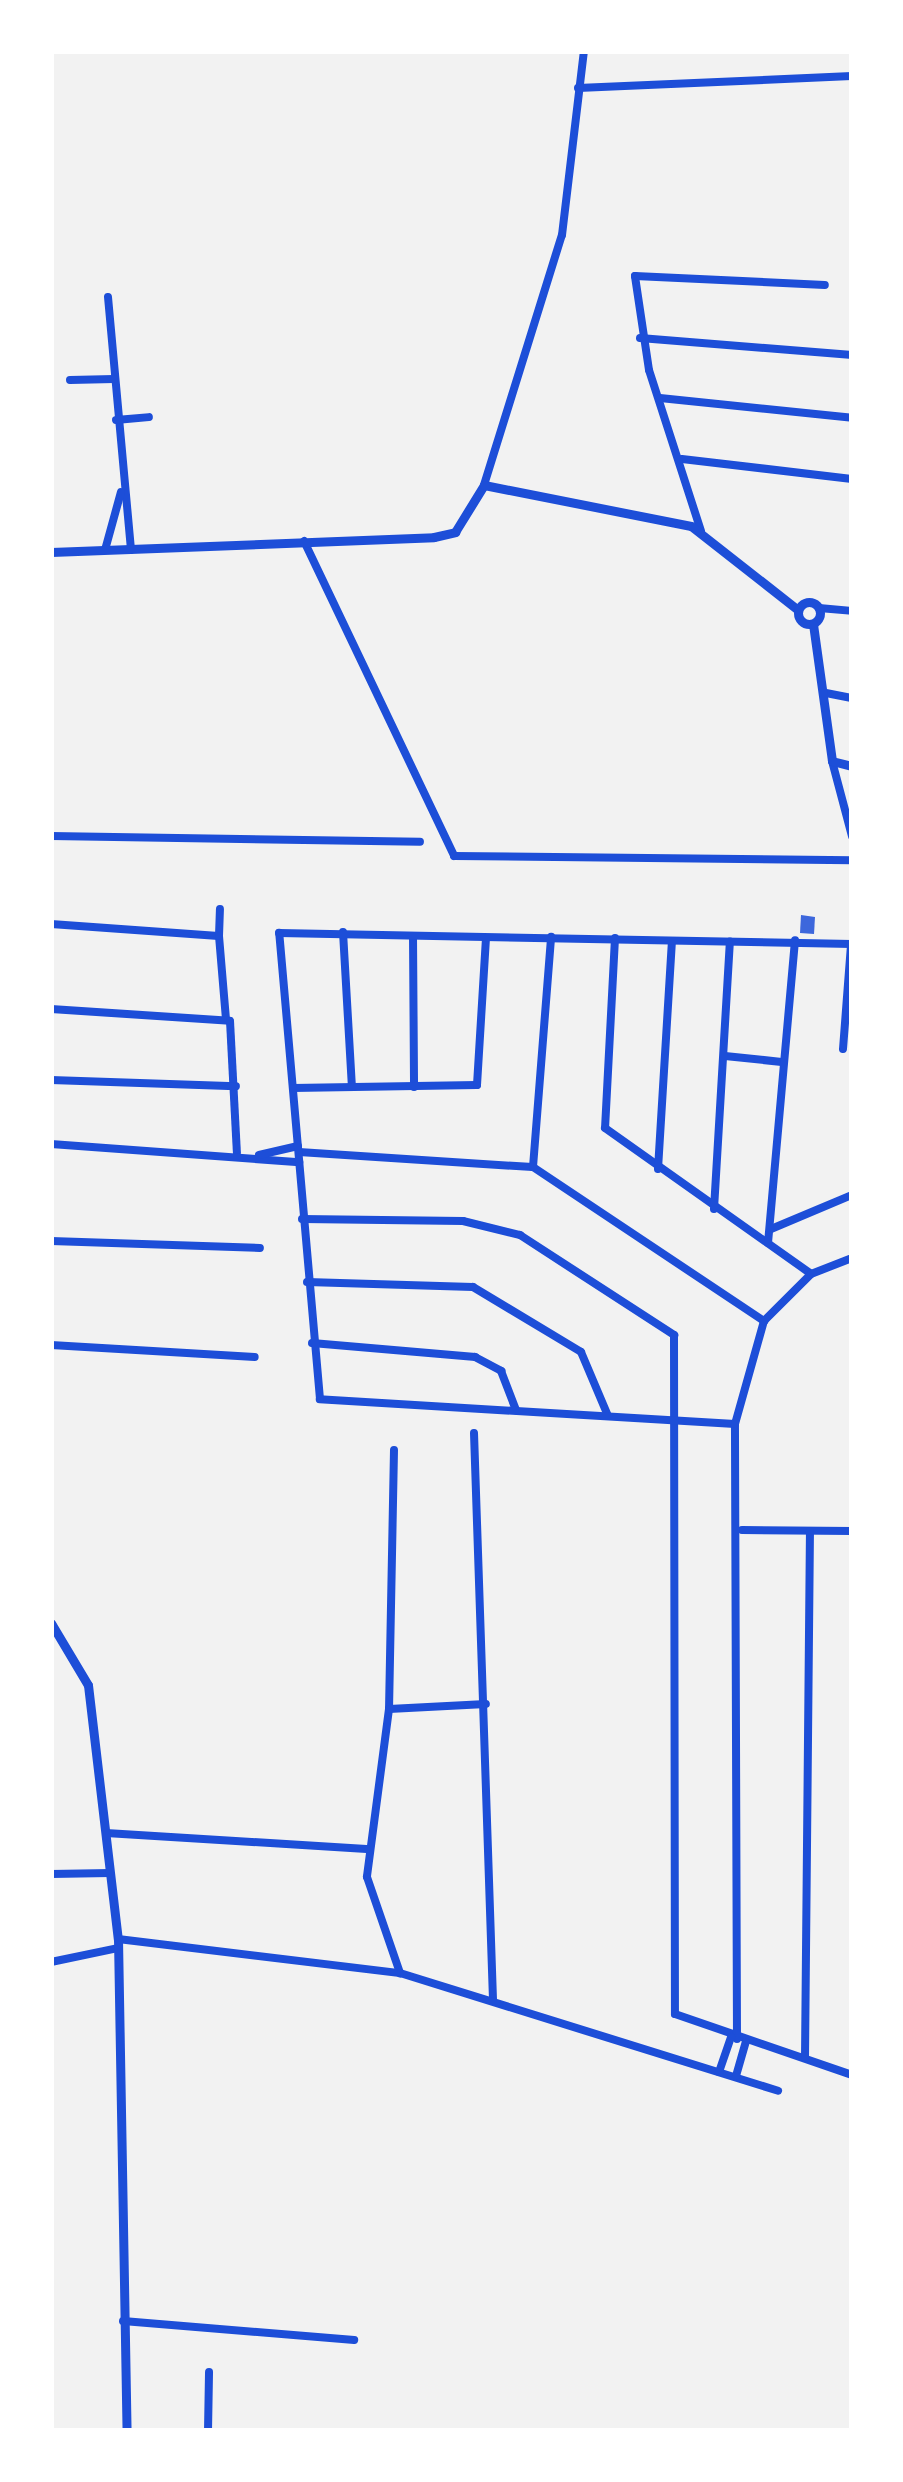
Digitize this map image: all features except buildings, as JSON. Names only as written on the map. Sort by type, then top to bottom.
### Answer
[{"type":"street","points":[[51,552],[454,532],[484,485],[562,236],[584,51]]},
{"type":"street","points":[[578,88],[852,76]]},
{"type":"street","points":[[701,531],[682,458],[640,338],[635,276],[825,285]]},
{"type":"street","points":[[108,297],[121,492],[131,550]]},
{"type":"street","points":[[640,338],[852,355]]},
{"type":"street","points":[[70,380],[114,379]]},
{"type":"street","points":[[660,398],[852,418]]},
{"type":"street","points":[[116,420],[149,417]]},
{"type":"street","points":[[682,458],[852,479]]},
{"type":"street","points":[[484,485],[701,531],[813,624]]},
{"type":"street","points":[[105,550],[121,492]]},
{"type":"street","points":[[304,539],[454,856],[852,860]]},
{"type":"street","points":[[819,608],[813,624],[832,761],[852,836]]},
{"type":"street","points":[[798,610],[852,611]]},
{"type":"street","points":[[826,693],[852,698]]},
{"type":"street","points":[[832,761],[852,766]]},
{"type":"street","points":[[51,836],[420,842]]},
{"type":"street","points":[[220,908],[226,1019],[236,1086],[237,1153]]},
{"type":"street","points":[[51,924],[219,936]]},
{"type":"street","points":[[343,932],[352,1086]]},
{"type":"street","points":[[735,1424],[326,1402],[312,1343],[279,933],[852,944],[849,1022],[843,1049]]},
{"type":"street","points":[[413,936],[414,1087]]},
{"type":"street","points":[[533,1167],[551,937]]},
{"type":"street","points":[[293,1088],[472,1087],[486,938]]},
{"type":"street","points":[[615,938],[603,1121],[658,1171],[811,1274]]},
{"type":"street","points":[[768,1243],[795,940]]},
{"type":"street","points":[[658,1171],[673,941]]},
{"type":"street","points":[[714,1209],[730,941]]},
{"type":"street","points":[[51,1009],[226,1019]]},
{"type":"street","points":[[725,1056],[782,1062]]},
{"type":"street","points":[[51,1080],[236,1086]]},
{"type":"street","points":[[51,1144],[533,1167],[764,1321]]},
{"type":"street","points":[[258,1155],[298,1153]]},
{"type":"street","points":[[771,1229],[852,1195]]},
{"type":"street","points":[[302,1219],[463,1221],[520,1235],[674,1335],[670,1419],[674,2005],[680,2020],[852,2075]]},
{"type":"street","points":[[51,1241],[260,1247]]},
{"type":"street","points":[[736,2076],[742,1531],[735,1424],[764,1321],[811,1274],[852,1258]]},
{"type":"street","points":[[307,1282],[472,1287],[581,1352],[608,1416]]},
{"type":"street","points":[[312,1343],[476,1357],[501,1371],[516,1410]]},
{"type":"street","points":[[51,1345],[255,1357]]},
{"type":"street","points":[[474,1433],[493,2000]]},
{"type":"street","points":[[394,1450],[389,1709],[367,1849],[374,1919],[400,1972]]},
{"type":"street","points":[[742,1531],[852,1531]]},
{"type":"street","points":[[805,2058],[810,1531]]},
{"type":"street","points":[[51,1623],[88,1684],[118,1944],[127,2431]]},
{"type":"street","points":[[389,1709],[486,1704]]},
{"type":"street","points":[[106,1833],[367,1849]]},
{"type":"street","points":[[51,1874],[110,1873]]},
{"type":"street","points":[[51,1962],[118,1944],[400,1972],[778,2091]]},
{"type":"street","points":[[719,2072],[738,2040]]},
{"type":"street","points":[[123,2321],[354,2340]]},
{"type":"street","points":[[208,2431],[209,2372]]}]
